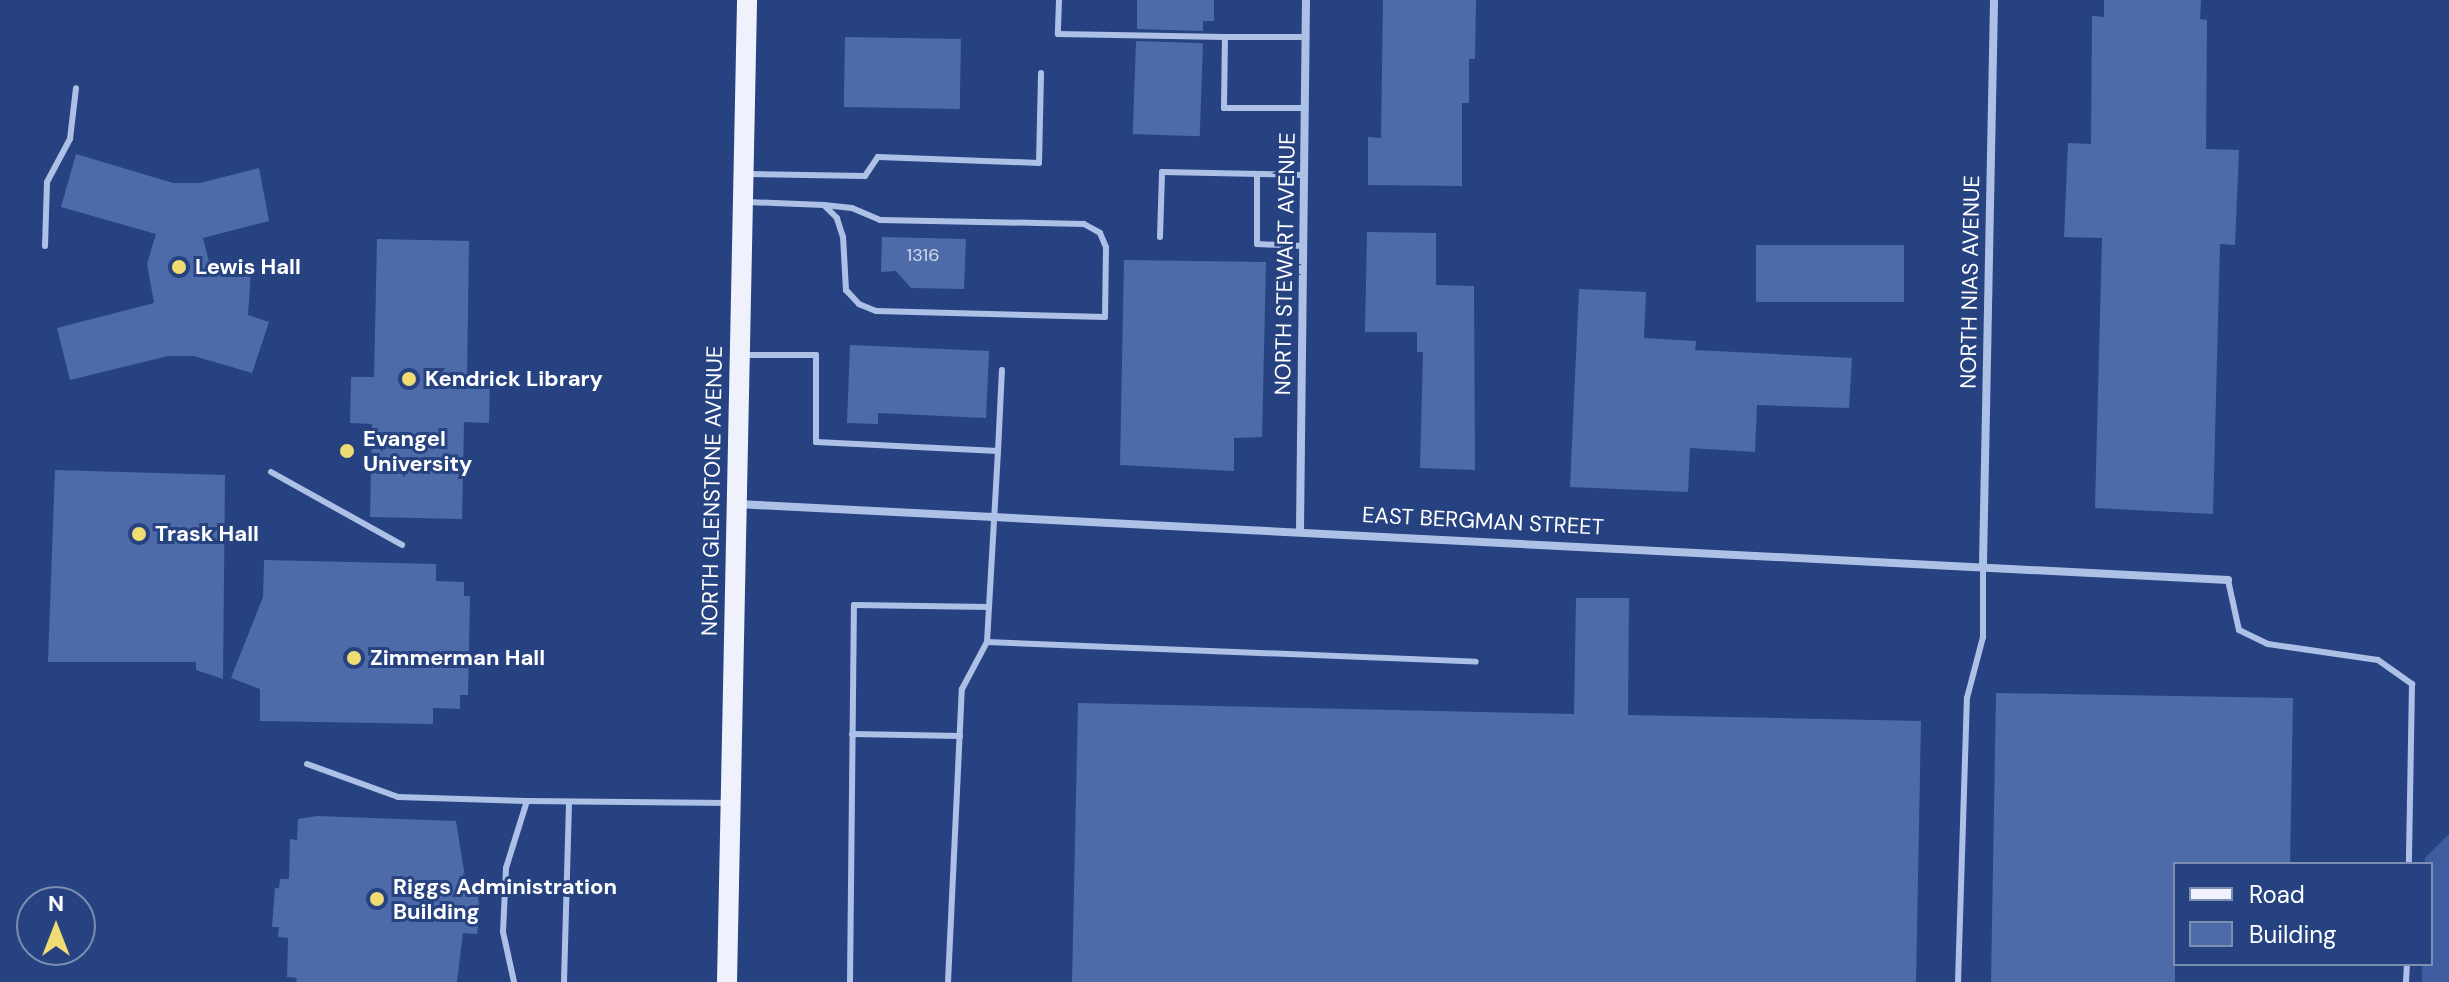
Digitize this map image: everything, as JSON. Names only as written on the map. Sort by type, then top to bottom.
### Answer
[{"type":"main road","name":"NORTH GLENSTONE AVENUE","points":[[727,982],[747,0]]},
{"type":"street","name":"NORTH STEWART AVENUE","points":[[1300,529],[1306,0]]},
{"type":"street","name":"NORTH NIAS AVENUE","points":[[1983,564],[1994,0]]},
{"type":"street","name":"EAST BERGMAN STREET","points":[[736,504],[1300,529],[1983,564],[2228,580]]},
{"type":"lane","points":[[1059,0],[1058,34],[1306,37]]},
{"type":"lane","points":[[1225,37],[1224,108],[1305,108]]},
{"type":"lane","points":[[743,174],[865,176],[878,157],[1039,163],[1041,73]]},
{"type":"lane","points":[[45,246],[47,182],[70,139],[76,88]]},
{"type":"lane","points":[[1160,237],[1162,172],[1304,175]]},
{"type":"lane","points":[[1257,174],[1257,244],[1303,246]]},
{"type":"lane","points":[[742,202],[824,205],[852,208],[880,220],[1084,224],[1100,233],[1106,247],[1105,317],[876,311],[859,304],[846,290],[843,237],[837,218],[824,205]]},
{"type":"lane","points":[[739,355],[816,355],[816,442],[998,451]]},
{"type":"lane","points":[[948,982],[962,689],[987,642],[1002,370]]},
{"type":"lane","points":[[271,472],[402,545]]},
{"type":"lane","points":[[1958,982],[1967,698],[1983,637],[1983,564]]},
{"type":"lane","points":[[2228,580],[2239,630],[2268,644],[2378,660],[2412,684],[2409,862]]},
{"type":"lane","points":[[850,982],[854,605],[989,607]]},
{"type":"lane","points":[[987,642],[1476,662]]},
{"type":"lane","points":[[852,734],[960,736]]},
{"type":"lane","points":[[307,764],[398,797],[569,805],[731,803]]},
{"type":"lane","points":[[514,982],[503,932],[506,868],[527,801]]},
{"type":"lane","points":[[564,982],[569,805]]},
{"type":"shaded area","points":[[2449,834],[2449,982],[2422,982],[2422,966],[2433,966],[2433,862],[2425,862],[2425,858]]},
{"type":"building","points":[[1137,0],[1214,0],[1214,21],[1203,21],[1203,31],[1137,29]]},
{"type":"building","points":[[1383,0],[1476,0],[1475,59],[1469,59],[1469,103],[1462,103],[1462,186],[1368,185],[1368,137],[1381,138]]},
{"type":"building","points":[[2104,0],[2201,0],[2200,19],[2207,20],[2206,149],[2239,150],[2235,245],[2220,244],[2213,514],[2095,508],[2102,238],[2064,237],[2068,143],[2091,144],[2092,16],[2104,17]]},
{"type":"building","points":[[845,37],[961,39],[960,109],[844,107]]},
{"type":"building","points":[[1136,41],[1203,43],[1200,136],[1133,134]]},
{"type":"building","name":"Lewis Hall","points":[[76,154],[173,183],[200,183],[259,168],[269,221],[203,238],[211,270],[251,271],[248,315],[269,322],[252,373],[194,356],[168,356],[70,380],[57,328],[154,303],[147,264],[156,234],[61,207]]},
{"type":"building","points":[[1367,232],[1436,233],[1436,285],[1474,286],[1475,470],[1420,468],[1423,352],[1417,352],[1417,332],[1365,332]]},
{"type":"building","points":[[882,237],[966,239],[964,289],[911,288],[896,271],[881,272]]},
{"type":"building","name":"Kendrick Library","points":[[377,239],[469,241],[467,380],[490,380],[489,423],[464,422],[462,519],[370,517],[372,424],[350,423],[351,377],[374,377]]},
{"type":"building","points":[[1756,245],[1904,245],[1904,302],[1756,302]]},
{"type":"building","points":[[1124,260],[1266,262],[1262,437],[1234,438],[1234,471],[1120,465]]},
{"type":"building","points":[[1579,289],[1646,292],[1644,338],[1696,341],[1695,350],[1852,358],[1849,408],[1757,405],[1755,452],[1690,448],[1688,492],[1570,487]]},
{"type":"building","points":[[850,345],[989,351],[986,418],[878,413],[878,424],[847,423]]},
{"type":"building","name":"Trask Hall","points":[[55,470],[225,475],[223,679],[196,670],[196,662],[48,662]]},
{"type":"building","name":"Zimmerman Hall","points":[[264,560],[436,564],[436,581],[464,582],[464,596],[470,596],[468,695],[460,695],[460,709],[433,708],[433,724],[260,721],[260,689],[231,678],[263,597]]},
{"type":"building","points":[[1576,598],[1629,598],[1628,715],[1921,721],[1916,982],[1072,982],[1078,703],[1574,714]]},
{"type":"building","points":[[1996,693],[2293,698],[2290,862],[2173,862],[2175,982],[1991,982]]},
{"type":"building","name":"Riggs Administration Building","points":[[317,816],[456,821],[467,890],[477,890],[480,912],[477,934],[463,933],[457,982],[296,982],[297,978],[287,977],[288,938],[278,937],[279,927],[272,927],[275,888],[279,888],[280,879],[289,879],[290,839],[297,840],[298,819]]},
{"type":"place","name":"Lewis Hall","points":[[179,267]]},
{"type":"place","name":"Kendrick Library","points":[[409,379]]},
{"type":"place","name":"Evangel University","points":[[347,451]]},
{"type":"place","name":"Trask Hall","points":[[139,534]]},
{"type":"place","name":"Zimmerman Hall","points":[[354,658]]},
{"type":"place","name":"Riggs Administration Building","points":[[377,899]]}]
